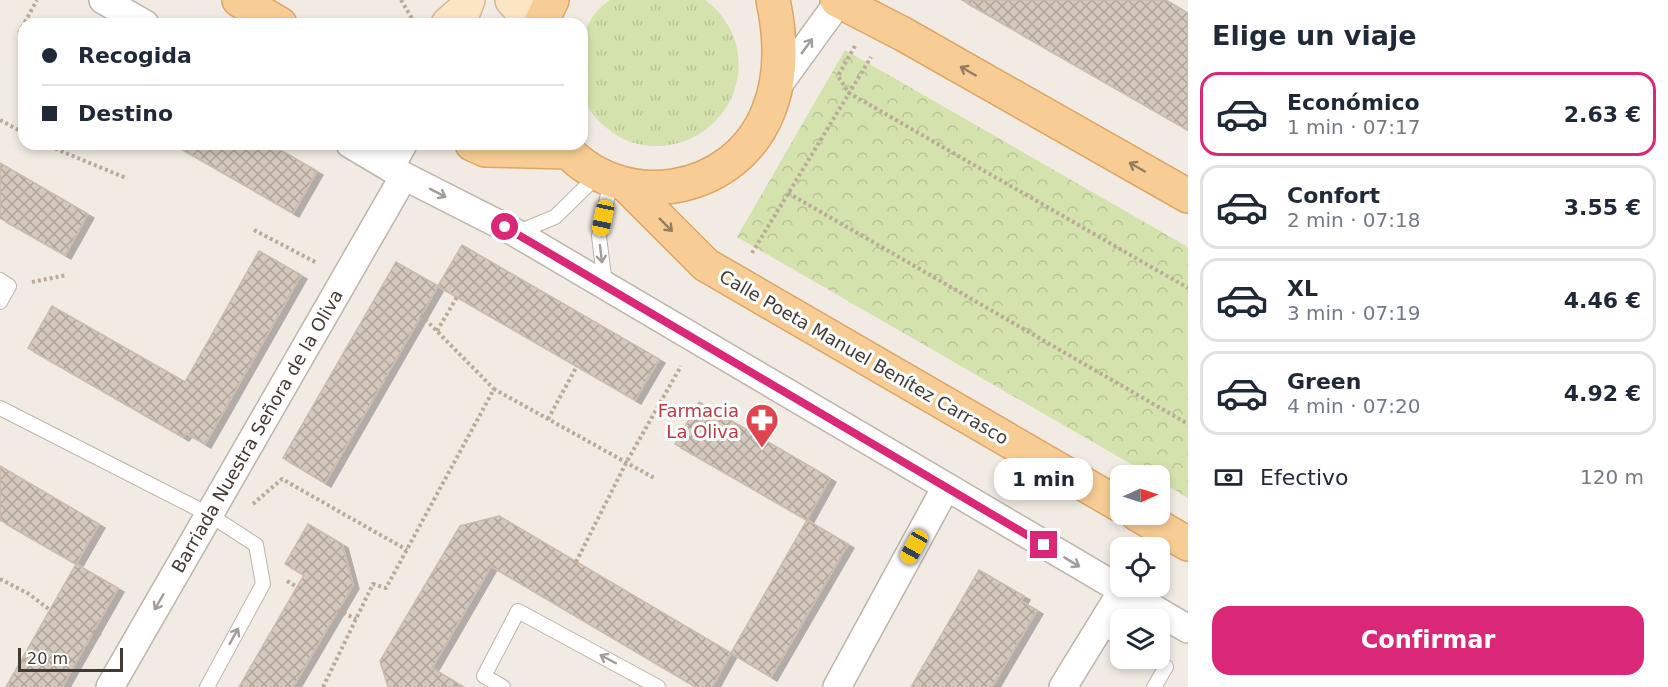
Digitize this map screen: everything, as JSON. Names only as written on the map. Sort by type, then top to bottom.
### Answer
[{"type":"main road","points":[[239,0],[270,18]]},
{"type":"main road","points":[[455,18],[464,10],[468,0]]},
{"type":"main road","points":[[512,0],[528,18]]},
{"type":"main road","points":[[543,18],[552,0]]},
{"type":"main road","points":[[612,180],[648,188],[670,188],[711,175],[729,164],[745,149],[768,112],[774,92],[780,45],[772,0]]},
{"type":"main road","points":[[839,0],[1188,196]]},
{"type":"main road","name":"Calle Poeta Manuel Benítez Carrasco","points":[[568,150],[612,180],[706,265],[1110,499]]},
{"type":"main road","points":[[1156,525],[1188,544]]},
{"type":"street","points":[[103,0],[134,18]]},
{"type":"street","points":[[774,92],[839,0]]},
{"type":"street","points":[[360,150],[397,172],[516,233],[1110,584]]},
{"type":"street","name":"Barriada Nuestra Señora de la Oliva","points":[[110,687],[345,277],[397,172],[402,150]]},
{"type":"street","points":[[837,687],[946,487]]},
{"type":"street","points":[[1133,597],[1188,628]]},
{"type":"street","points":[[1063,687],[1110,632]]},
{"type":"lane","points":[[516,233],[555,217],[612,180]]},
{"type":"lane","points":[[605,286],[599,236],[612,180]]},
{"type":"lane","points":[[0,302],[5,283]]},
{"type":"lane","points":[[0,408],[210,515],[256,545],[263,584],[207,687]]},
{"type":"lane","points":[[503,687],[484,676],[518,611],[658,687]]},
{"type":"lane","points":[[1154,687],[1165,669]]},
{"type":"path","points":[[27,18],[37,0]]},
{"type":"path","points":[[401,0],[412,18]]},
{"type":"path","points":[[858,41],[838,76],[849,93],[1188,288]]},
{"type":"path","points":[[0,120],[18,130]]},
{"type":"path","points":[[58,150],[126,178]]},
{"type":"path","points":[[788,193],[1188,424]]},
{"type":"path","points":[[254,230],[345,277]]},
{"type":"path","points":[[5,283],[67,275]]},
{"type":"path","points":[[437,331],[457,297]]},
{"type":"path","points":[[421,315],[494,389],[656,479]]},
{"type":"path","points":[[548,419],[577,366]]},
{"type":"path","points":[[323,687],[373,584],[386,588],[494,389]]},
{"type":"path","points":[[576,562],[626,463]]},
{"type":"path","points":[[225,488],[254,505],[282,479],[407,550]]},
{"type":"path","points":[[0,579],[29,594],[50,610]]},
{"type":"path","points":[[338,610],[356,619]]},
{"type":"green space","points":[[610,0],[705,0],[725,20],[736,43],[739,67],[734,91],[723,112],[705,130],[682,142],[655,146],[627,140],[602,124],[588,106],[588,26],[599,9]]},
{"type":"green space","points":[[845,50],[1188,247],[1188,498],[1170,487],[1170,465],[1133,465],[737,237]]},
{"type":"building","points":[[962,0],[1166,0],[1188,13],[1188,130]]},
{"type":"building","points":[[183,150],[280,150],[317,171],[293,213]]},
{"type":"building","points":[[0,163],[88,214],[65,255],[0,218]]},
{"type":"building","points":[[462,245],[659,359],[635,400],[438,286]]},
{"type":"building","points":[[259,251],[301,275],[205,444],[186,433],[183,437],[28,348],[52,306],[185,382]]},
{"type":"building","points":[[396,262],[438,286],[325,483],[283,458]]},
{"type":"building","points":[[699,402],[830,478],[807,520],[675,444]]},
{"type":"building","points":[[0,466],[99,524],[76,564],[0,520]]},
{"type":"building","points":[[499,516],[731,653],[712,687],[696,687],[491,566],[432,668],[464,687],[388,687],[380,661],[460,526]]},
{"type":"building","points":[[807,520],[848,544],[771,677],[731,653]]},
{"type":"building","points":[[308,524],[342,544],[353,585],[293,687],[239,687],[304,575],[285,564]]},
{"type":"building","points":[[76,564],[118,588],[62,687],[6,687]]},
{"type":"building","points":[[979,570],[1024,596],[1021,601],[1037,610],[992,687],[911,687]]},
{"type":"place","name":"Farmacia La Oliva","points":[[762,449]]},
{"type":"route","points":[[505,227],[1044,545]]}]
